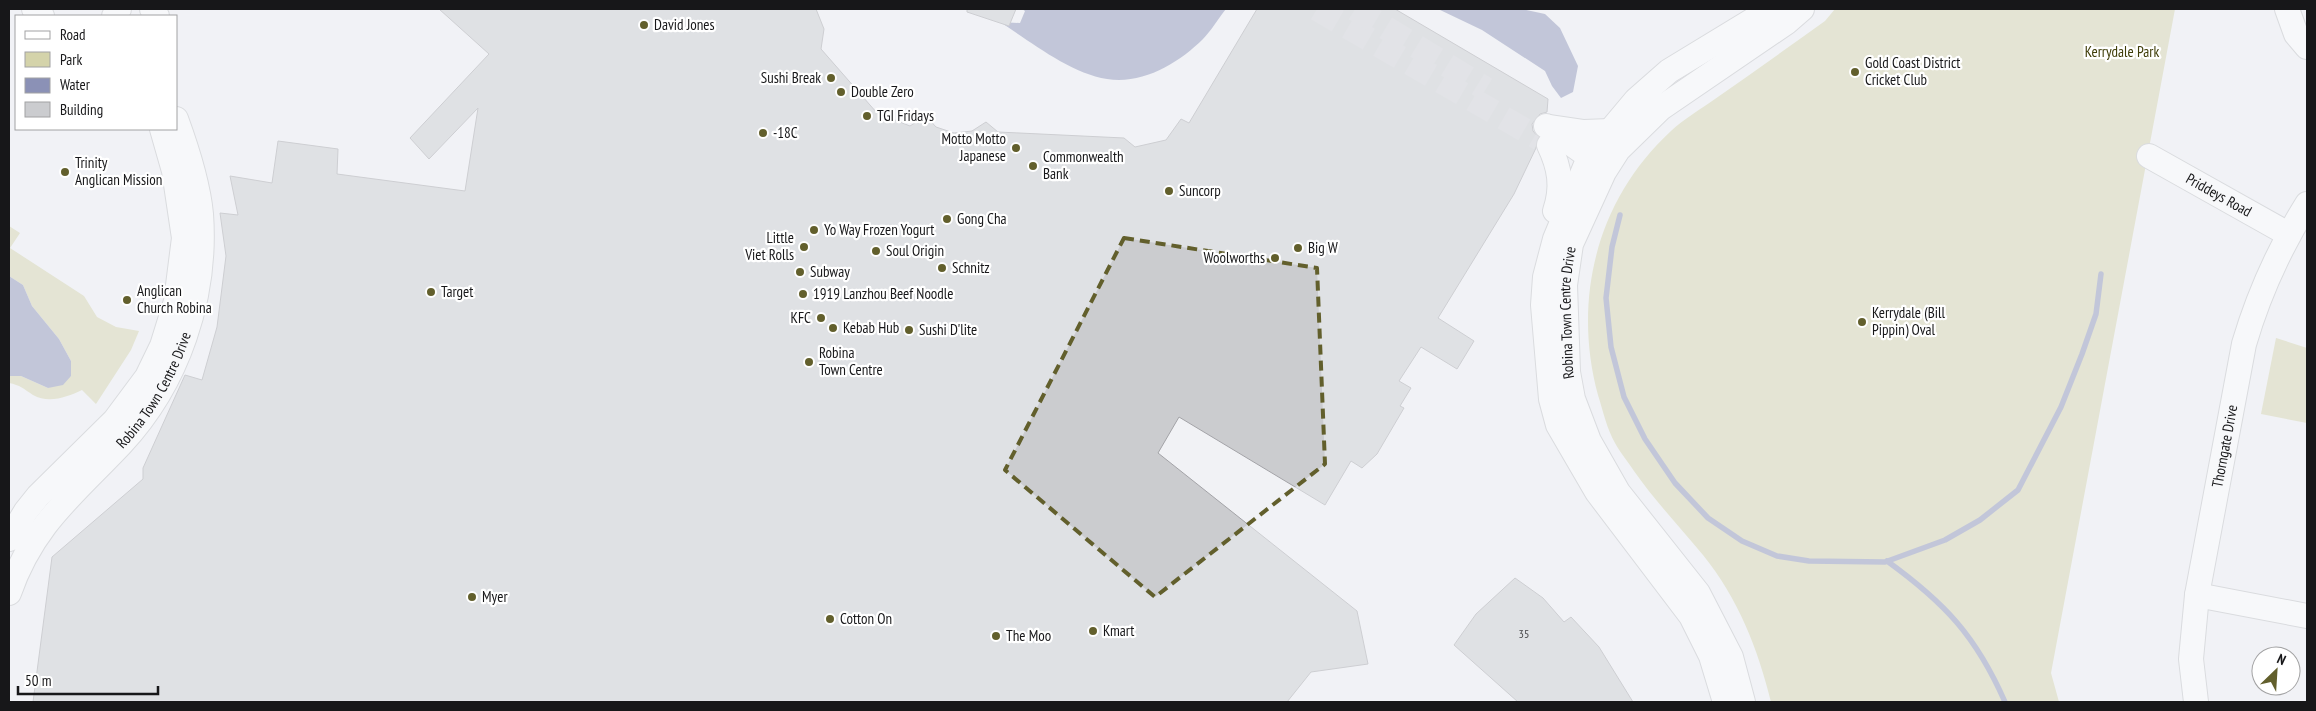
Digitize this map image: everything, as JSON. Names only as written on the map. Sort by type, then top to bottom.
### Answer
[{"type":"street","name":"Robina Town Centre Drive","points":[[1725,702],[1711,656],[1691,616],[1597,492],[1558,425],[1551,399],[1543,311],[1545,277],[1555,239],[1610,131],[1641,95],[1669,72],[1771,9]]},
{"type":"street","name":"Robina Town Centre Drive","points":[[1743,702],[1730,657],[1702,601],[1611,481],[1588,441],[1573,399],[1568,372],[1565,285],[1571,244],[1593,166],[1618,150],[1661,108],[1788,22],[1802,9]]},
{"type":"street","points":[[2287,9],[2296,34],[2307,46]]},
{"type":"street","name":"Robina Town Centre Drive","points":[[9,593],[26,552],[47,520],[129,435],[155,400],[173,367],[189,326],[200,275],[201,213],[186,149],[178,125]]},
{"type":"street","name":"Robina Town Centre Drive","points":[[9,539],[26,511],[38,496],[115,420],[147,377],[162,346],[176,301],[184,238],[174,171],[162,130]]},
{"type":"street","points":[[1545,137],[1610,131]]},
{"type":"street","points":[[1545,137],[1593,166]]},
{"type":"street","points":[[1545,137],[1559,167],[1559,196],[1550,226],[1555,239]]},
{"type":"street","name":"Priddeys Road","points":[[2150,156],[2288,234]]},
{"type":"street","name":"Thorngate Drive","points":[[2196,702],[2191,659],[2197,595],[2244,344],[2254,309],[2266,280],[2288,234],[2307,204]]},
{"type":"street","points":[[2197,595],[2307,616]]},
{"type":"highlighted area","points":[[1124,238],[1317,268],[1325,464],[1155,597],[1005,470]]},
{"type":"green space","name":"Kerrydale Park","points":[[1835,9],[2175,9],[2051,673],[2059,702],[1771,702],[1753,644],[1727,589],[1703,555],[1634,471],[1615,443],[1605,420],[1591,359],[1588,323],[1590,287],[1597,252],[1609,219],[1625,187],[1646,158],[1671,131],[1825,21]]},
{"type":"green space","points":[[9,226],[20,233],[10,248],[84,296],[97,317],[116,327],[139,331],[131,350],[96,404],[82,390],[64,397],[45,399],[39,398],[19,386],[9,383],[9,376],[21,376],[48,388],[71,376],[71,361],[59,339],[32,306],[23,285],[9,276]]},
{"type":"green space","points":[[2276,338],[2307,348],[2307,423],[2261,414]]},
{"type":"water","points":[[1022,9],[1226,9],[1206,36],[1183,56],[1171,64],[1146,75],[1120,80],[1093,76],[1065,64],[1000,22],[1020,23],[1025,11]]},
{"type":"water","points":[[1438,9],[1522,9],[1545,14],[1560,28],[1578,66],[1573,92],[1561,98],[1552,86],[1545,71],[1482,30]]},
{"type":"water","points":[[9,276],[23,285],[32,306],[59,339],[71,361],[71,376],[63,385],[48,388],[21,376],[9,376]]},
{"type":"building","name":"Robina Town Centre","points":[[439,9],[816,9],[824,29],[821,49],[877,113],[910,126],[926,116],[936,127],[954,133],[972,131],[986,122],[998,132],[1124,138],[1135,147],[1166,140],[1181,119],[1189,123],[1257,9],[1395,9],[1548,99],[1547,112],[1540,114],[1532,124],[1533,131],[1538,137],[1536,148],[1514,194],[1438,318],[1474,341],[1457,369],[1421,347],[1399,381],[1411,388],[1400,406],[1404,408],[1377,454],[1362,468],[1351,461],[1325,505],[1179,417],[1158,453],[1357,611],[1368,664],[1311,672],[1287,702],[33,702],[52,557],[143,479],[143,468],[185,375],[202,380],[217,327],[226,256],[220,213],[238,215],[230,176],[272,183],[278,141],[338,149],[337,174],[465,191],[478,108],[429,159],[410,138],[489,54]]},
{"type":"building","points":[[967,9],[1016,9],[1009,26],[967,12]]},
{"type":"building","points":[[1515,578],[1543,598],[1564,622],[1571,617],[1599,647],[1633,702],[1518,702],[1454,645],[1476,614]]},
{"type":"waterway","points":[[1620,215],[1612,247],[1606,298],[1611,347],[1624,397],[1645,439],[1675,483],[1708,518],[1742,541],[1777,556],[1809,561],[1885,562],[1945,540],[1980,520],[2018,490],[2061,407],[2082,354],[2096,314],[2101,274]]},
{"type":"waterway","points":[[1887,561],[1926,591],[1957,622],[1982,658],[2005,702]]},
{"type":"tunnel","points":[[1317,9],[1540,139]]},
{"type":"tunnel","points":[[1355,9],[1486,89]]},
{"type":"place","name":"David Jones","points":[[644,25]]},
{"type":"place","name":"Gold Coast District Cricket Club","points":[[1855,72]]},
{"type":"place","name":"Sushi Break","points":[[831,78]]},
{"type":"place","name":"Double Zero","points":[[841,92]]},
{"type":"place","name":"TGI Fridays","points":[[867,116]]},
{"type":"place","name":"-18C","points":[[763,133]]},
{"type":"place","name":"Motto Motto Japanese","points":[[1016,148]]},
{"type":"place","name":"Commonwealth Bank","points":[[1033,166]]},
{"type":"place","name":"Trinity Anglican Mission","points":[[65,172]]},
{"type":"place","name":"Suncorp","points":[[1169,191]]},
{"type":"place","name":"Gong Cha","points":[[947,219]]},
{"type":"place","name":"Yo Way Frozen Yogurt","points":[[814,230]]},
{"type":"place","name":"Little Viet Rolls","points":[[804,247]]},
{"type":"place","name":"Big W","points":[[1298,248]]},
{"type":"place","name":"Soul Origin","points":[[876,251]]},
{"type":"place","name":"Woolworths","points":[[1275,258]]},
{"type":"place","name":"Schnitz","points":[[942,268]]},
{"type":"place","name":"Subway","points":[[800,272]]},
{"type":"place","name":"Target","points":[[431,292]]},
{"type":"place","name":"1919 Lanzhou Beef Noodle","points":[[803,294]]},
{"type":"place","name":"Anglican Church Robina","points":[[127,300]]},
{"type":"place","name":"KFC","points":[[821,318]]},
{"type":"place","name":"Kerrydale (Bill Pippin) Oval","points":[[1862,322]]},
{"type":"place","name":"Kebab Hub","points":[[833,328]]},
{"type":"place","name":"Sushi D'lite","points":[[909,330]]},
{"type":"place","name":"Robina Town Centre","points":[[809,362]]},
{"type":"place","name":"Myer","points":[[472,597]]},
{"type":"place","name":"Cotton On","points":[[830,619]]},
{"type":"place","name":"Kmart","points":[[1093,631]]},
{"type":"place","name":"The Moo","points":[[996,636]]}]
